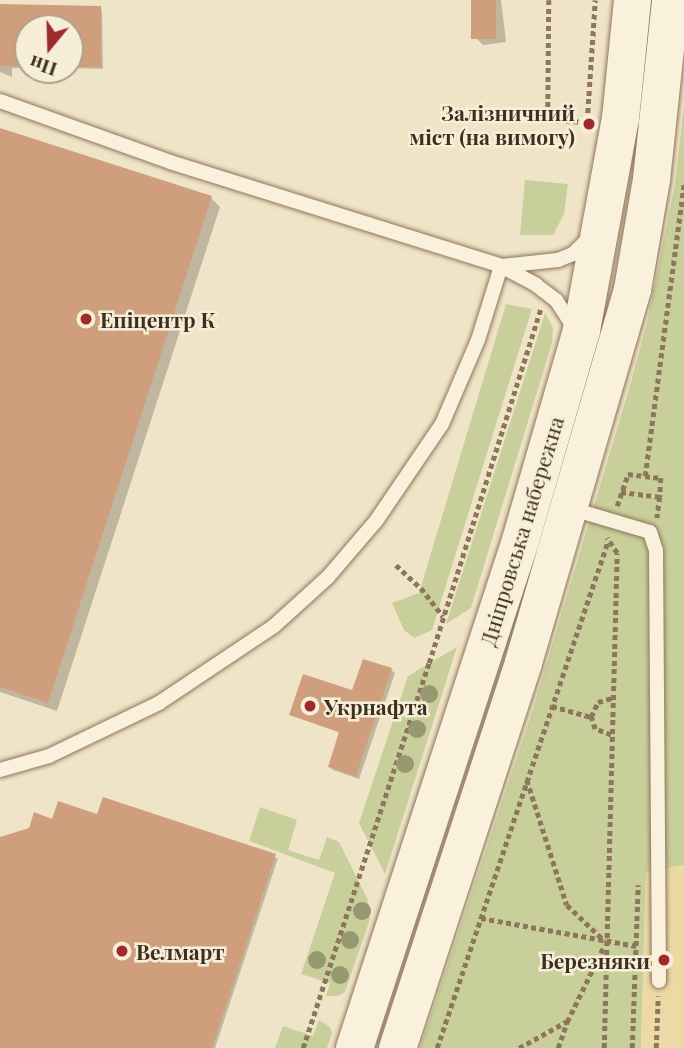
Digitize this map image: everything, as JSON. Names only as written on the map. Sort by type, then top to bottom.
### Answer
[{"type":"main road","name":"Дніпровська набережна","points":[[354,1048],[520,540],[578,343],[621,118],[632,0]]},
{"type":"main road","name":"Дніпровська набережна","points":[[397,1048],[523,662],[632,289],[651,179],[670,0]]},
{"type":"lane","points":[[0,102],[170,162],[501,266],[536,285],[555,300],[568,314],[578,343]]},
{"type":"lane","points":[[501,266],[545,264],[573,254],[603,221]]},
{"type":"lane","points":[[0,770],[49,756],[159,703],[274,626],[328,577],[376,521],[442,424],[478,340],[501,266]]},
{"type":"lane","points":[[569,508],[650,532],[656,550],[659,981]]},
{"type":"path","points":[[549,0],[548,120],[587,122]]},
{"type":"path","points":[[586,136],[594,0]]},
{"type":"path","points":[[645,476],[684,182]]},
{"type":"path","points":[[303,1048],[542,305]]},
{"type":"path","points":[[437,1048],[608,541],[628,474],[661,478],[660,496]]},
{"type":"path","points":[[604,1048],[617,553],[608,541]]},
{"type":"path","points":[[396,565],[421,588],[443,616]]},
{"type":"path","points":[[611,735],[595,729],[591,717],[598,702],[612,698]]},
{"type":"path","points":[[552,706],[591,717]]},
{"type":"path","points":[[527,779],[568,905],[606,942]]},
{"type":"path","points":[[481,918],[636,946]]},
{"type":"path","points":[[558,1048],[567,1022],[606,942]]},
{"type":"path","points":[[656,1048],[659,981]]},
{"type":"path","points":[[519,1048],[567,1022]]},
{"type":"green space","points":[[684,106],[684,865],[646,872],[641,1048],[420,1048],[534,706],[629,389],[647,323],[675,184]]},
{"type":"green space","points":[[525,180],[568,184],[564,214],[553,235],[520,235]]},
{"type":"green space","points":[[506,304],[532,309],[432,630],[414,638],[404,630],[392,603],[419,593]]},
{"type":"green space","points":[[545,313],[553,328],[552,343],[471,608],[446,624]]},
{"type":"green space","points":[[457,647],[385,874],[359,823],[408,676]]},
{"type":"green space","points":[[260,807],[297,820],[288,850],[319,860],[327,837],[339,842],[368,900],[370,919],[345,992],[338,996],[326,996],[330,983],[301,974],[335,873],[249,841]]},
{"type":"green space","points":[[319,1020],[330,1027],[332,1033],[327,1048],[275,1048],[283,1026],[313,1036]]},
{"type":"sand","name":"Березняки","points":[[684,865],[684,1048],[641,1048],[646,872]]},
{"type":"building","points":[[471,0],[496,0],[496,39],[471,39]]},
{"type":"building","points":[[0,4],[101,6],[101,67],[84,67],[84,14],[14,14],[14,66],[0,66]]},
{"type":"building","name":"Епіцентр К","points":[[0,128],[212,196],[48,703],[0,687]]},
{"type":"building","points":[[363,659],[392,668],[356,776],[328,767],[339,732],[289,715],[303,674],[352,690]]},
{"type":"building","name":"Велмарт","points":[[103,797],[276,854],[212,1048],[0,1048],[0,837],[29,828],[34,812],[52,819],[58,801],[97,814]]},
{"type":"place","name":"Залізничний міст (на вимогу)","points":[[589,124]]},
{"type":"place","name":"Епіцентр К","points":[[86,319]]},
{"type":"place","name":"Укрнафта","points":[[310,706]]},
{"type":"place","name":"Велмарт","points":[[122,951]]},
{"type":"place","name":"Березняки","points":[[664,960]]}]
